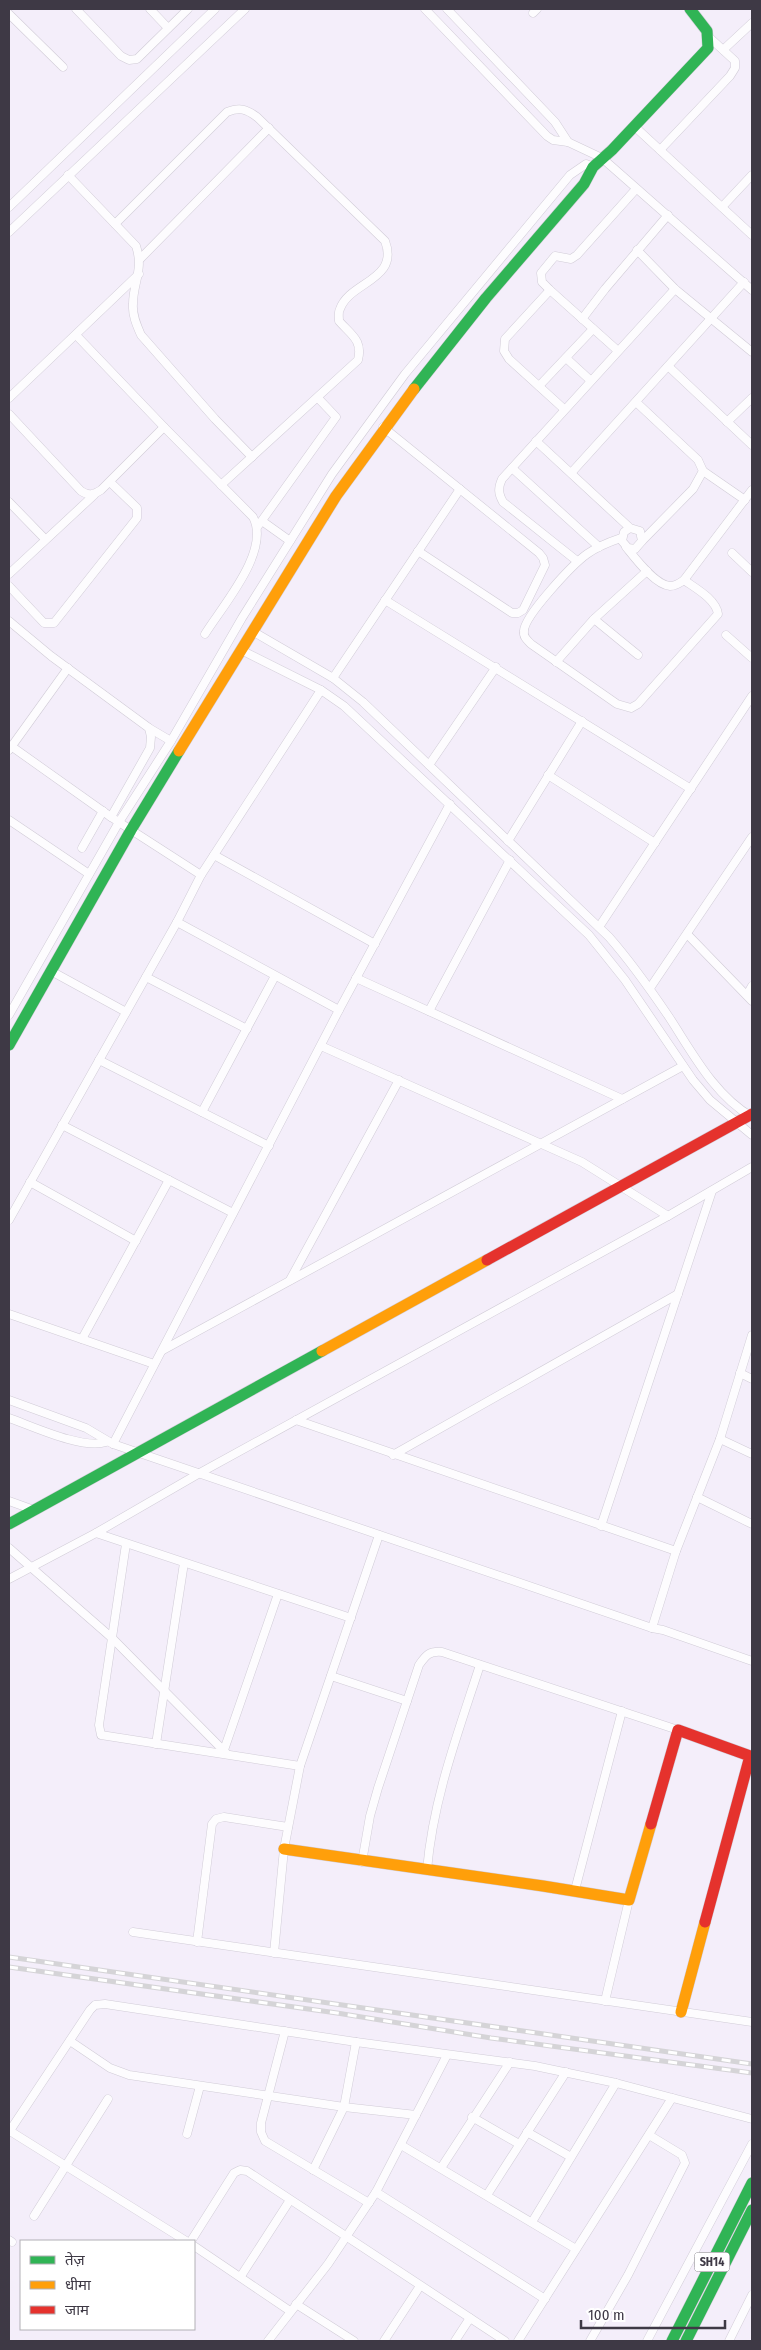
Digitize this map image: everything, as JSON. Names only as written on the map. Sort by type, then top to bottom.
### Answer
[{"type":"street","points":[[76,9],[121,56],[129,60],[137,59],[188,9]]},
{"type":"street","points":[[150,9],[168,28]]},
{"type":"street","points":[[9,207],[215,9]]},
{"type":"street","points":[[9,232],[245,9]]},
{"type":"street","points":[[425,9],[547,136],[553,140],[568,142],[602,158],[752,290]]},
{"type":"street","points":[[447,9],[555,122],[568,142]]},
{"type":"street","points":[[660,150],[730,76],[735,68],[735,61],[710,38],[690,9]]},
{"type":"street","points":[[9,14],[63,67]]},
{"type":"street","points":[[723,50],[752,23]]},
{"type":"street","points":[[9,1045],[130,830],[336,496],[383,427],[474,311],[584,184],[591,174],[593,166],[708,48],[710,38]]},
{"type":"street","points":[[115,224],[227,112],[236,109],[247,110],[269,128],[385,241],[388,250],[387,261],[380,272],[345,301],[339,310],[339,321],[358,341],[361,348],[358,360],[221,485]]},
{"type":"street","points":[[634,126],[752,235]]},
{"type":"street","points":[[140,259],[269,128]]},
{"type":"street","points":[[9,1015],[118,822],[171,741],[332,474],[406,374],[570,175],[586,164],[593,166]]},
{"type":"street","points":[[68,175],[136,246],[140,259],[133,304],[135,320],[141,335],[215,419],[252,457]]},
{"type":"street","points":[[722,207],[752,175]]},
{"type":"street","points":[[617,350],[542,282],[541,273],[555,256],[571,259],[577,255],[636,189]]},
{"type":"street","points":[[582,319],[637,250],[668,215]]},
{"type":"street","points":[[637,250],[675,289],[752,352]]},
{"type":"street","points":[[9,398],[139,274]]},
{"type":"street","points":[[572,472],[744,282]]},
{"type":"street","points":[[577,561],[503,502],[498,494],[498,486],[590,380],[675,289]]},
{"type":"street","points":[[550,290],[505,339],[504,350],[509,359],[564,409]]},
{"type":"street","points":[[539,386],[593,329]]},
{"type":"street","points":[[76,335],[260,524],[290,541]]},
{"type":"street","points":[[566,358],[590,380]]},
{"type":"street","points":[[668,366],[752,445]]},
{"type":"street","points":[[205,634],[252,561],[259,538],[260,524],[336,417],[318,398]]},
{"type":"street","points":[[727,422],[752,398]]},
{"type":"street","points":[[636,402],[698,460],[703,471],[745,500]]},
{"type":"street","points":[[9,414],[80,491],[87,495],[94,495]]},
{"type":"street","points":[[9,574],[45,539],[110,482],[164,427]]},
{"type":"street","points":[[383,427],[544,558],[542,573],[523,610],[518,613],[507,610],[418,551]]},
{"type":"street","points":[[536,441],[572,472],[630,528],[640,531],[642,541]]},
{"type":"street","points":[[512,468],[599,547]]},
{"type":"street","points":[[625,547],[635,549],[693,489],[700,480],[703,471]]},
{"type":"street","points":[[9,586],[44,623],[54,623],[137,518],[137,508],[110,482]]},
{"type":"street","points":[[333,678],[460,489]]},
{"type":"street","points":[[621,538],[625,547],[647,571],[669,586],[677,585],[684,580],[752,490]]},
{"type":"street","points":[[9,502],[45,539]]},
{"type":"street","points":[[630,528],[624,532],[621,538],[599,547],[577,561],[534,611],[524,631],[525,638],[531,644],[617,704],[631,708],[638,704],[718,614],[717,608],[712,602],[684,580]]},
{"type":"street","points":[[732,553],[752,572]]},
{"type":"street","points":[[556,662],[594,619],[647,571]]},
{"type":"street","points":[[385,600],[690,789]]},
{"type":"street","points":[[594,619],[638,655]]},
{"type":"street","points":[[9,621],[68,668],[149,728],[171,741]]},
{"type":"street","points":[[9,1524],[751,1115],[730,1100],[711,1080],[632,963],[599,927],[363,702],[333,678],[252,632]]},
{"type":"street","points":[[726,635],[752,658]]},
{"type":"street","points":[[241,650],[321,690],[362,721],[510,860],[589,935],[625,980],[683,1066],[710,1100],[752,1135]]},
{"type":"street","points":[[68,668],[10,748],[130,830],[201,875]]},
{"type":"street","points":[[429,765],[496,668]]},
{"type":"street","points":[[9,1220],[177,922],[201,875],[321,690]]},
{"type":"street","points":[[599,927],[752,696]]},
{"type":"street","points":[[508,840],[582,721]]},
{"type":"street","points":[[111,817],[150,748],[151,737],[149,728]]},
{"type":"street","points":[[548,775],[655,843]]},
{"type":"street","points":[[9,1418],[80,1442],[99,1445],[109,1443],[162,1351],[339,1010],[450,804]]},
{"type":"street","points":[[82,848],[104,811]]},
{"type":"street","points":[[9,820],[89,874]]},
{"type":"street","points":[[650,988],[752,837]]},
{"type":"street","points":[[214,855],[374,944]]},
{"type":"street","points":[[429,1011],[510,860]]},
{"type":"street","points":[[177,922],[339,1010]]},
{"type":"street","points":[[687,934],[750,998]]},
{"type":"street","points":[[51,971],[126,1012]]},
{"type":"street","points":[[202,1112],[275,976]]},
{"type":"street","points":[[146,977],[247,1029]]},
{"type":"street","points":[[356,978],[622,1099]]},
{"type":"street","points":[[750,998],[752,986]]},
{"type":"street","points":[[321,1046],[582,1162],[668,1216]]},
{"type":"street","points":[[99,1060],[269,1146]]},
{"type":"street","points":[[162,1351],[683,1066]]},
{"type":"street","points":[[290,1281],[399,1080]]},
{"type":"street","points":[[62,1125],[233,1214]]},
{"type":"street","points":[[9,1579],[96,1533],[198,1474],[668,1216],[752,1167]]},
{"type":"street","points":[[82,1340],[169,1180]]},
{"type":"street","points":[[30,1182],[136,1241]]},
{"type":"street","points":[[601,1526],[712,1191]]},
{"type":"street","points":[[392,1455],[678,1294]]},
{"type":"street","points":[[9,1314],[154,1364]]},
{"type":"street","points":[[652,1628],[676,1551],[720,1439],[752,1335]]},
{"type":"street","points":[[740,1373],[752,1379]]},
{"type":"street","points":[[9,1400],[86,1428],[109,1443],[137,1453],[752,1661]]},
{"type":"street","points":[[296,1420],[392,1455],[676,1551]]},
{"type":"street","points":[[720,1439],[752,1454]]},
{"type":"street","points":[[697,1497],[752,1524]]},
{"type":"street","points":[[9,1501],[34,1510]]},
{"type":"street","points":[[96,1533],[351,1618]]},
{"type":"street","points":[[274,1953],[284,1849],[300,1766],[378,1535]]},
{"type":"street","points":[[126,1544],[99,1725],[101,1735],[225,1752],[300,1766]]},
{"type":"street","points":[[9,1548],[112,1638],[225,1752]]},
{"type":"street","points":[[156,1744],[184,1563]]},
{"type":"street","points":[[225,1752],[278,1594]]},
{"type":"street","points":[[362,1862],[372,1807],[407,1701],[419,1665],[426,1655],[432,1652],[442,1652],[678,1730],[751,1752],[681,2012]]},
{"type":"street","points":[[427,1870],[430,1833],[436,1806],[480,1665]]},
{"type":"street","points":[[331,1676],[407,1701]]},
{"type":"street","points":[[575,1890],[622,1711]]},
{"type":"street","points":[[605,2001],[629,1900],[678,1730]]},
{"type":"street","points":[[197,1942],[212,1824],[216,1819],[224,1817],[288,1827]]},
{"type":"street","points":[[284,1849],[362,1862],[575,1890],[629,1900]]},
{"type":"street","points":[[134,1932],[752,2022]]},
{"type":"street","points":[[184,2240],[9,2131],[90,2010],[96,2005],[105,2004],[356,2042],[510,2062],[616,2082],[752,2119]]},
{"type":"street","points":[[285,2031],[261,2122],[261,2132],[265,2141],[369,2203]]},
{"type":"street","points":[[70,2042],[120,2072],[344,2107],[416,2115]]},
{"type":"street","points":[[313,2170],[344,2107],[356,2042]]},
{"type":"street","points":[[268,2341],[346,2238],[376,2192],[447,2055]]},
{"type":"street","points":[[441,2168],[472,2117],[510,2062]]},
{"type":"street","points":[[486,2195],[566,2072]]},
{"type":"street","points":[[532,2222],[616,2082]]},
{"type":"street","points":[[187,2134],[200,2086]]},
{"type":"street","points":[[518,2341],[672,2098]]},
{"type":"street","points":[[34,2216],[108,2099]]},
{"type":"street","points":[[472,2117],[519,2144]]},
{"type":"street","points":[[527,2132],[571,2157]]},
{"type":"street","points":[[590,2341],[628,2275],[685,2163],[682,2155],[649,2135]]},
{"type":"street","points":[[647,2341],[752,2144]]},
{"type":"street","points":[[401,2145],[576,2249]]},
{"type":"street","points":[[192,2240],[234,2173],[240,2170],[247,2171],[505,2341]]},
{"type":"street","name":"SH14","points":[[672,2341],[752,2182]]},
{"type":"street","points":[[376,2192],[545,2299]]},
{"type":"street","points":[[241,2276],[290,2200]]},
{"type":"street","name":"SH14","points":[[686,2341],[752,2210]]},
{"type":"street","points":[[195,2247],[290,2311]]},
{"type":"street","points":[[384,2341],[420,2286]]},
{"type":"street","points":[[729,2341],[752,2296]]},
{"type":"street","points":[[296,2304],[354,2341]]},
{"type":"street","points":[[455,2341],[470,2318]]},
{"type":"railway","points":[[9,1957],[752,2064]]},
{"type":"railway","points":[[9,1967],[337,2013],[491,2038],[752,2073]]},
{"type":"traffic: fast","points":[[414,389],[486,298],[584,184],[593,167],[612,150],[708,48],[707,31],[690,9]]},
{"type":"traffic: fast","points":[[9,1045],[131,830],[179,751]]},
{"type":"traffic: fast","points":[[9,1524],[322,1351]]},
{"type":"traffic: fast","points":[[672,2341],[752,2183]]},
{"type":"traffic: fast","points":[[686,2341],[752,2210]]},
{"type":"traffic: slow","points":[[179,751],[336,496],[414,389]]},
{"type":"traffic: slow","points":[[322,1351],[487,1260]]},
{"type":"traffic: slow","points":[[284,1849],[629,1900],[651,1824]]},
{"type":"traffic: slow","points":[[681,2012],[705,1922]]},
{"type":"traffic: jam","points":[[487,1260],[752,1114]]},
{"type":"traffic: jam","points":[[651,1824],[678,1730],[750,1756],[705,1922]]}]
